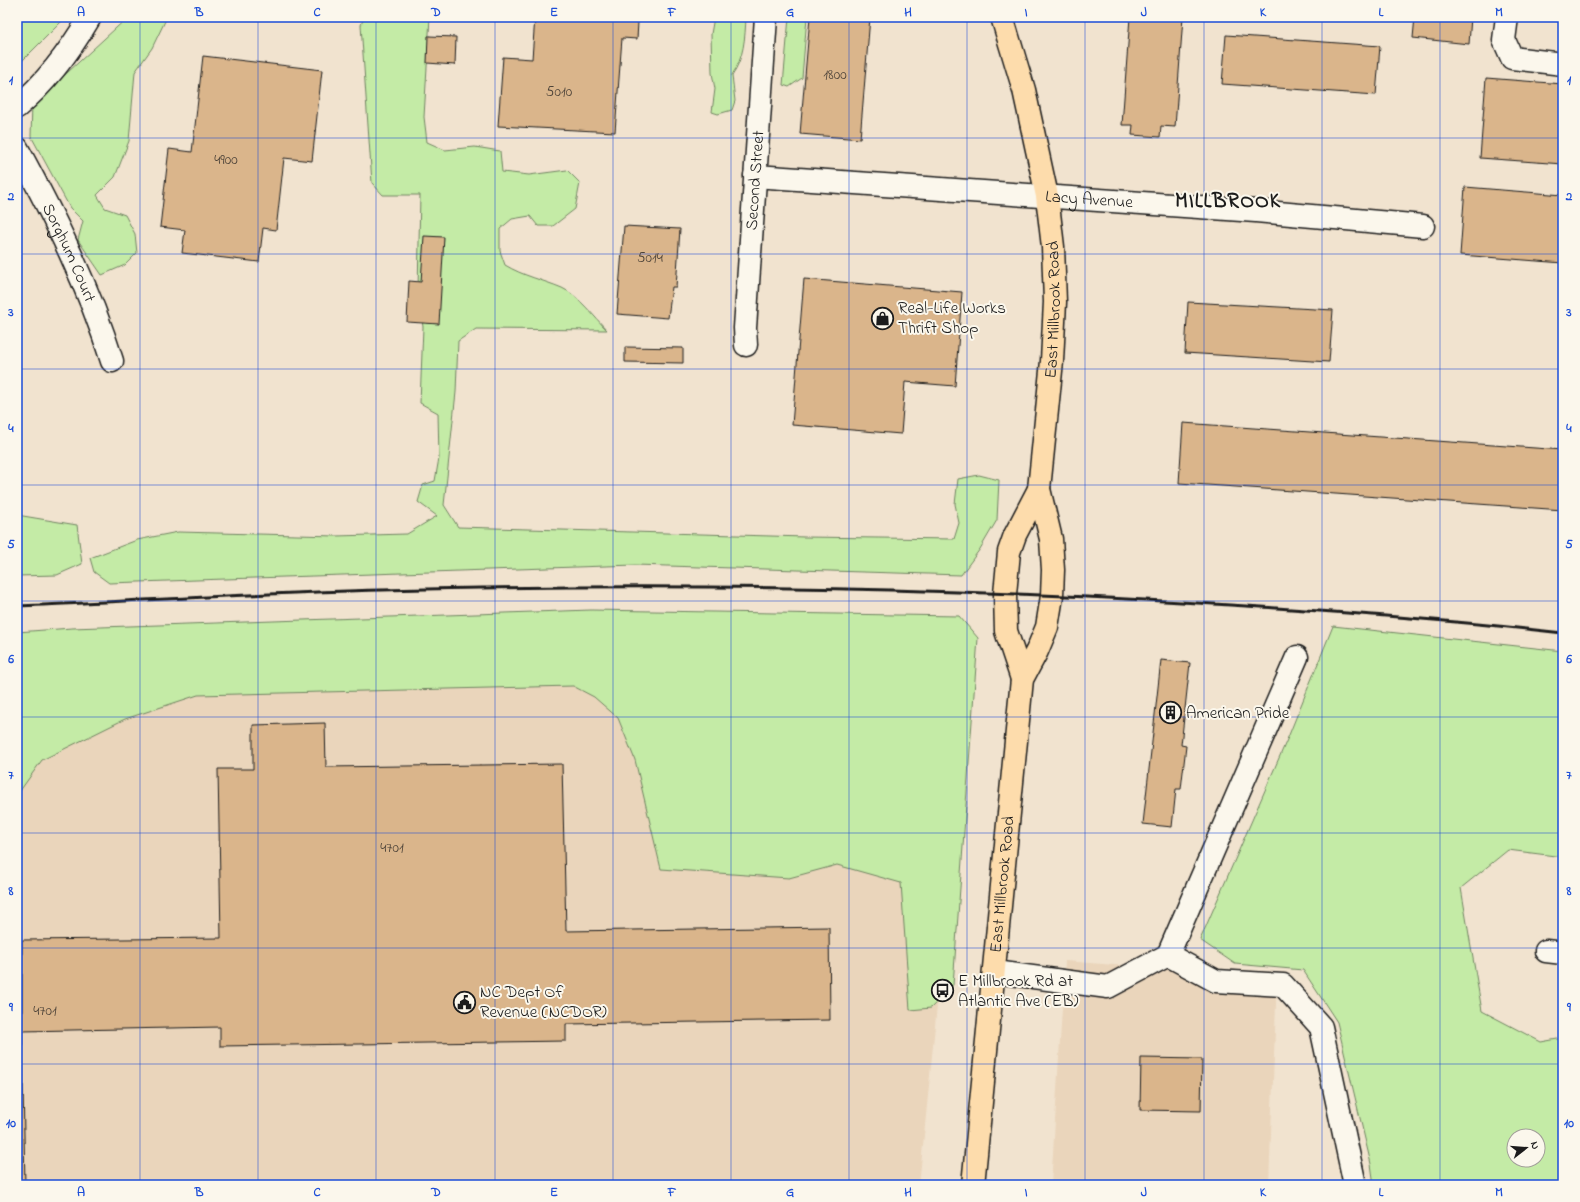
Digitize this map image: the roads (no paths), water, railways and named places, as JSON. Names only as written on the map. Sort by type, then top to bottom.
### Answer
[{"type":"main road","name":"East Millbrook Road","points":[[973,1185],[995,972],[1022,679],[1037,651],[1047,627],[1052,596],[1053,570],[1051,539],[1039,489],[1052,361],[1055,302],[1052,246],[1047,196],[1024,90],[1002,17]]},
{"type":"main road","name":"East Millbrook Road","points":[[1022,679],[1006,631],[1005,594],[1009,552],[1015,534],[1039,489]]},
{"type":"street","points":[[17,107],[34,93],[56,69],[90,17]]},
{"type":"street","name":"Second Street","points":[[746,345],[745,328],[766,17]]},
{"type":"street","points":[[1507,17],[1504,40],[1512,58],[1563,64]]},
{"type":"street","name":"Sorghum Court","points":[[17,148],[85,287],[101,325],[112,361]]},
{"type":"street","name":"Lacy Avenue","points":[[755,176],[1282,213],[1423,226]]},
{"type":"street","points":[[995,972],[1108,987],[1168,955],[1297,657]]},
{"type":"street","points":[[1168,955],[1216,982],[1283,985],[1321,1027],[1355,1185]]},
{"type":"railway","points":[[17,606],[382,590],[594,587],[806,588],[1018,594],[1230,605],[1313,610],[1480,624],[1563,633]]},
{"type":"place","name":"Real-Life Works Thrift Shop","points":[[883,318]]},
{"type":"place","name":"American Pride","points":[[1170,713]]},
{"type":"place","name":"E Millbrook Rd at Atlantic Ave (EB)","points":[[942,991]]},
{"type":"place","name":"NC Dept Of Revenue (NCDOR)","points":[[464,1002]]},
{"type":"district","name":"MILLBROOK","points":[[1228,202]]}]
